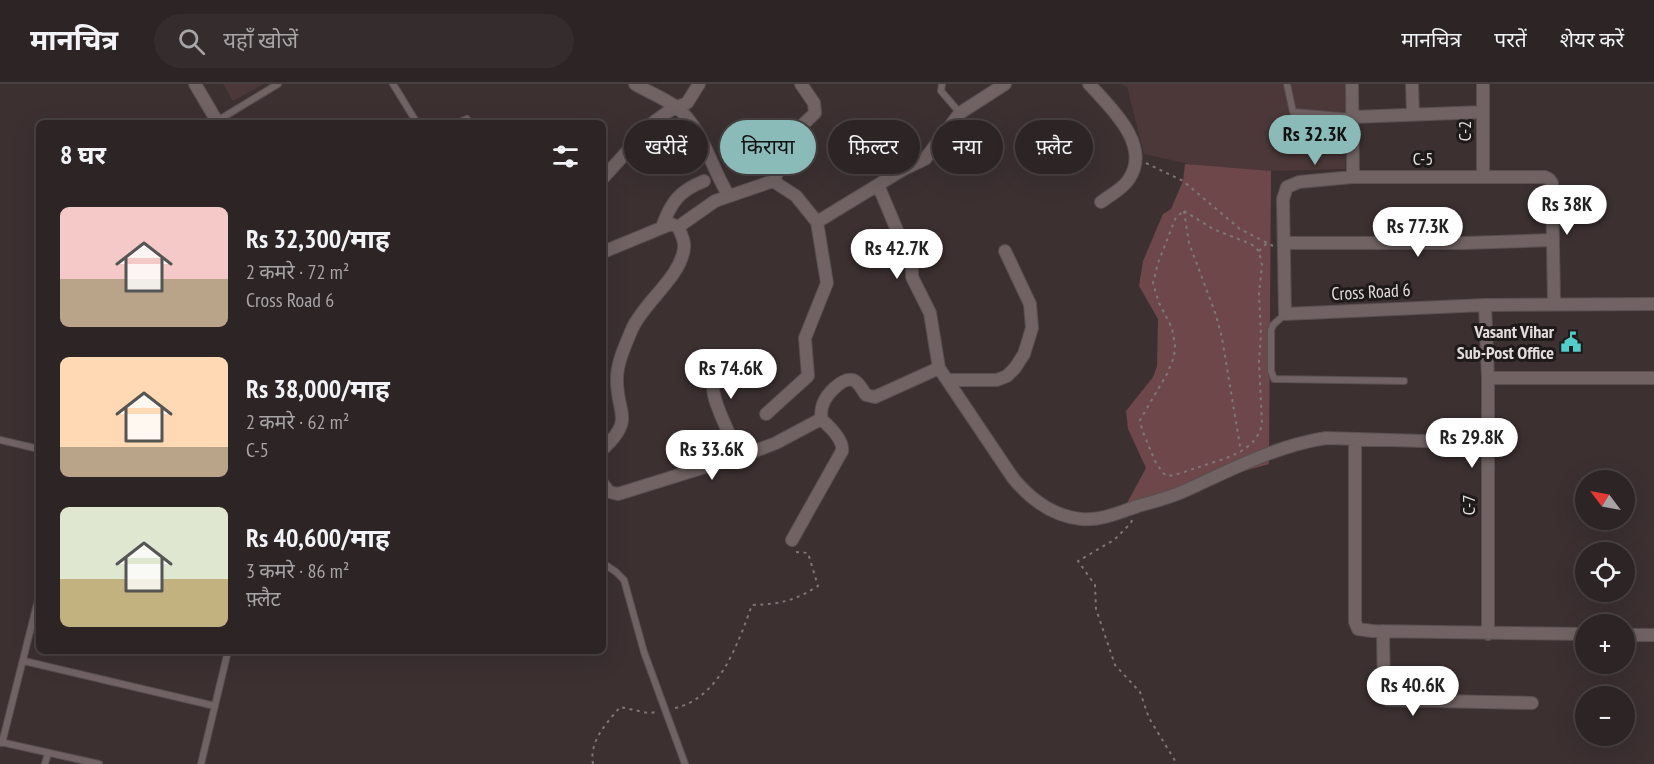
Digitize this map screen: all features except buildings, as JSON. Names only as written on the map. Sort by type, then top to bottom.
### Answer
[{"type":"street","points":[[195,84],[216,120]]},
{"type":"street","points":[[635,84],[678,108],[700,135],[720,183],[729,196]]},
{"type":"street","points":[[606,175],[654,122],[669,111],[687,103],[699,84]]},
{"type":"street","points":[[678,227],[715,201],[773,181],[793,144],[791,136],[815,113],[814,103],[801,84]]},
{"type":"street","points":[[817,222],[925,159],[960,114],[1005,84]]},
{"type":"street","points":[[1089,84],[1126,128],[1136,155],[1135,169],[1129,180],[1101,202]]},
{"type":"street","points":[[1285,314],[1283,199],[1287,187],[1299,182],[1353,177],[1352,84]]},
{"type":"street","points":[[1412,84],[1413,114]]},
{"type":"street","name":"C-2","points":[[1483,84],[1483,177]]},
{"type":"street","points":[[1353,117],[1483,112]]},
{"type":"street","name":"C-5","points":[[1353,177],[1532,176],[1549,178],[1552,183],[1552,240]]},
{"type":"street","points":[[662,227],[677,196],[691,186],[704,181]]},
{"type":"street","points":[[766,414],[808,376],[805,338],[827,283],[817,222],[796,196],[773,181]]},
{"type":"street","points":[[878,185],[912,266],[912,277],[930,313],[939,368],[1026,495],[1041,506],[1062,515],[1082,519],[1100,518],[1179,493],[1255,458],[1294,444],[1326,438],[1487,443]]},
{"type":"street","points":[[606,251],[671,224],[678,227],[684,248],[681,260],[674,272],[642,312],[629,337],[616,375],[623,420],[618,434],[606,446]]},
{"type":"street","points":[[1284,247],[1552,240],[1554,303]]},
{"type":"street","points":[[948,380],[997,380],[1007,376],[1016,368],[1024,354],[1032,328],[1030,304],[1005,251]]},
{"type":"street","name":"Cross Road 6","points":[[1285,314],[1554,303],[1654,304]]},
{"type":"street","name":"C-7","points":[[1485,305],[1488,378],[1488,634]]},
{"type":"street","points":[[704,359],[712,370],[714,396],[722,420],[740,456]]},
{"type":"street","points":[[792,540],[842,452],[843,447],[840,441],[821,419],[822,404],[826,398],[840,384],[854,380],[866,395],[875,398],[939,368]]},
{"type":"street","points":[[1488,378],[1654,378]]},
{"type":"street","points":[[606,488],[609,492],[618,494],[740,456],[776,443],[821,419]]},
{"type":"street","points":[[1355,439],[1355,622],[1358,629],[1488,634],[1575,634]]},
{"type":"street","points":[[1383,631],[1384,694],[1388,700],[1532,703]]},
{"type":"street","points":[[1635,635],[1654,635]]},
{"type":"lane","points":[[220,120],[278,84]]},
{"type":"lane","points":[[393,84],[415,120]]},
{"type":"lane","points":[[942,84],[941,91],[960,114]]},
{"type":"lane","points":[[1287,84],[1293,112],[1353,117]]},
{"type":"lane","points":[[1285,314],[1271,330],[1271,371],[1274,379],[1404,381]]},
{"type":"lane","points":[[0,440],[36,448]]},
{"type":"lane","points":[[606,565],[624,580],[644,652],[685,764]]},
{"type":"lane","points":[[36,609],[1,743],[99,764]]},
{"type":"lane","points":[[201,764],[227,654]]},
{"type":"lane","points":[[24,661],[215,706]]},
{"type":"lane","points":[[45,764],[48,753]]},
{"type":"path","points":[[1136,155],[1153,167],[1187,184],[1240,229],[1267,243],[1284,247]]},
{"type":"path","points":[[1184,211],[1213,229],[1251,244],[1260,251],[1262,265],[1259,294],[1261,334],[1259,361],[1262,424],[1257,436],[1240,452],[1167,476],[1155,461],[1140,420],[1170,366],[1175,345],[1172,328],[1155,293],[1154,274],[1176,217],[1184,211]]},
{"type":"path","points":[[1184,211],[1189,243],[1216,315],[1222,338],[1240,452]]},
{"type":"path","points":[[1260,251],[1267,243]]},
{"type":"path","points":[[1133,508],[1131,523],[1120,535],[1078,561],[1095,585],[1096,609],[1115,665],[1140,693],[1149,718],[1177,764]]},
{"type":"path","points":[[593,764],[591,752],[601,729],[620,707],[648,713],[688,705],[712,688],[742,633],[752,605],[779,604],[799,598],[818,586],[808,553],[788,551],[792,540]]},
{"type":"shaded area","points":[[223,84],[264,84],[233,101]]},
{"type":"shaded area","points":[[1121,84],[1347,84],[1345,169],[1271,171],[1203,167],[1144,154],[1127,87]]},
{"type":"shaded area","points":[[1185,164],[1271,171],[1269,464],[1126,505],[1146,468],[1128,429],[1126,411],[1153,377],[1157,366],[1158,319],[1139,286],[1143,261],[1163,214],[1171,209],[1183,181]]},
{"type":"place","name":"Vasant Vihar Sub-Post Office","points":[[1571,342]]}]
